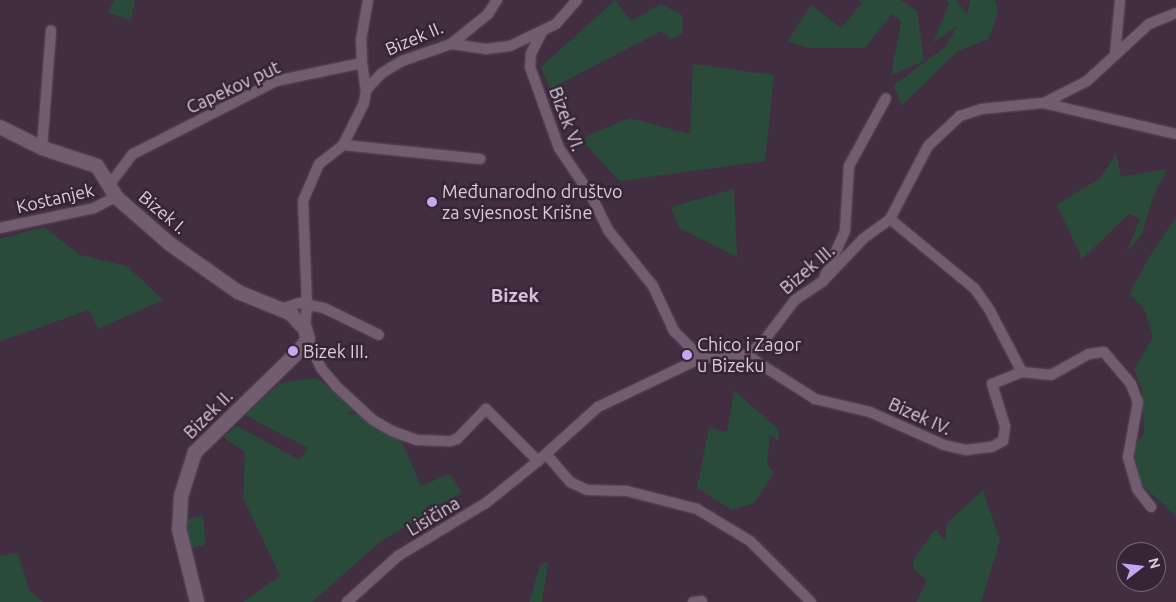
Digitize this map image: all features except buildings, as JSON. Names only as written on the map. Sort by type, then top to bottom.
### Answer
[{"type":"street","points":[[366,90],[361,40],[368,0]]},
{"type":"street","name":"Bizek II.","points":[[197,602],[179,529],[181,496],[195,452],[306,334],[307,304],[303,201],[319,164],[343,145],[364,103],[366,90],[382,73],[402,61],[451,44],[488,14],[497,0]]},
{"type":"street","points":[[451,44],[496,48],[542,32],[565,17],[577,0]]},
{"type":"street","points":[[1115,55],[1120,0]]},
{"type":"street","points":[[1043,103],[1088,81],[1149,24],[1176,13]]},
{"type":"street","points":[[42,148],[51,30]]},
{"type":"street","name":"Bizek VI.","points":[[542,32],[531,54],[530,67],[558,148],[592,197],[612,236],[653,286],[674,332],[701,358]]},
{"type":"street","name":"Capekov put","points":[[113,190],[133,154],[276,81],[362,63]]},
{"type":"street","points":[[823,281],[845,231],[849,166],[886,98]]},
{"type":"street","name":"Bizek III.","points":[[746,355],[766,338],[796,300],[823,281],[864,238],[890,219],[928,146],[951,122],[981,109],[1043,103],[1176,134]]},
{"type":"street","name":"Bizek I.","points":[[0,127],[42,148],[97,166],[113,190],[170,244],[238,292],[290,313],[306,334]]},
{"type":"street","points":[[343,145],[480,159]]},
{"type":"street","name":"Kostanjek","points":[[0,228],[94,208],[113,190]]},
{"type":"street","points":[[890,219],[975,288],[989,309],[1022,372]]},
{"type":"street","points":[[281,309],[307,304],[324,308],[379,335]]},
{"type":"street","points":[[306,334],[321,368],[336,386],[373,420],[392,431],[418,440],[450,441],[457,439],[486,409],[538,461],[598,408],[701,358],[746,355]]},
{"type":"street","name":"Bizek IV.","points":[[746,355],[815,399],[878,415],[933,441],[966,450],[992,447],[1003,442],[1005,426],[992,384],[1022,372],[1051,375],[1089,354],[1104,352],[1131,384],[1138,402],[1128,443],[1128,457],[1137,489],[1151,506]]},
{"type":"street","points":[[546,454],[570,482],[587,490],[626,491],[697,509],[750,541],[811,602]]},
{"type":"street","name":"Lisičina","points":[[347,602],[398,556],[486,503],[538,461]]},
{"type":"green space","points":[[114,0],[135,0],[131,21],[108,12]]},
{"type":"green space","points":[[615,0],[631,21],[661,4],[682,15],[683,34],[670,39],[661,31],[550,89],[541,67]]},
{"type":"green space","points":[[859,0],[901,0],[917,11],[924,61],[891,75],[901,21],[892,14],[865,48],[810,48],[787,42],[811,5],[841,28],[862,3]]},
{"type":"green space","points":[[946,0],[956,0],[967,14],[970,0],[995,0],[998,11],[989,39],[958,51],[901,106],[894,85],[945,47],[958,25],[933,43],[949,4]]},
{"type":"green space","points":[[693,64],[774,75],[765,161],[619,181],[581,139],[629,118],[690,134]]},
{"type":"green space","points":[[1116,154],[1121,177],[1167,169],[1152,200],[1142,234],[1126,253],[1140,219],[1129,214],[1082,259],[1057,205],[1100,178]]},
{"type":"green space","points":[[734,189],[737,257],[679,228],[671,207]]},
{"type":"green space","points":[[1176,217],[1176,516],[1141,484],[1133,447],[1144,434],[1142,390],[1134,369],[1153,337],[1144,308],[1129,294],[1148,259]]},
{"type":"green space","points":[[44,227],[80,255],[127,266],[163,300],[98,329],[89,310],[0,341],[0,239]]},
{"type":"green space","points":[[317,378],[355,410],[344,414],[369,415],[398,433],[421,486],[450,474],[462,492],[380,542],[312,602],[243,602],[280,576],[243,498],[245,452],[223,437],[237,426],[299,460],[308,448],[245,415],[280,383]]},
{"type":"green space","points":[[734,390],[779,430],[778,440],[770,435],[767,464],[774,473],[754,503],[732,510],[697,488],[709,428],[727,432]]},
{"type":"green space","points":[[983,490],[1000,540],[981,602],[916,602],[927,581],[913,568],[914,559],[935,529],[945,540],[947,523]]},
{"type":"green space","points":[[203,516],[206,544],[190,549],[187,519]]},
{"type":"green space","points":[[18,553],[30,591],[43,602],[0,602],[0,556]]},
{"type":"green space","points":[[541,563],[548,563],[542,602],[529,602]]},
{"type":"place","name":"Međunarodno društvo za svjesnost Krišne","points":[[432,202]]},
{"type":"place","name":"Bizek III.","points":[[293,351]]},
{"type":"place","name":"Chico i Zagor u Bizeku","points":[[687,355]]},
{"type":"district","name":"Bizek","points":[[515,296]]}]
